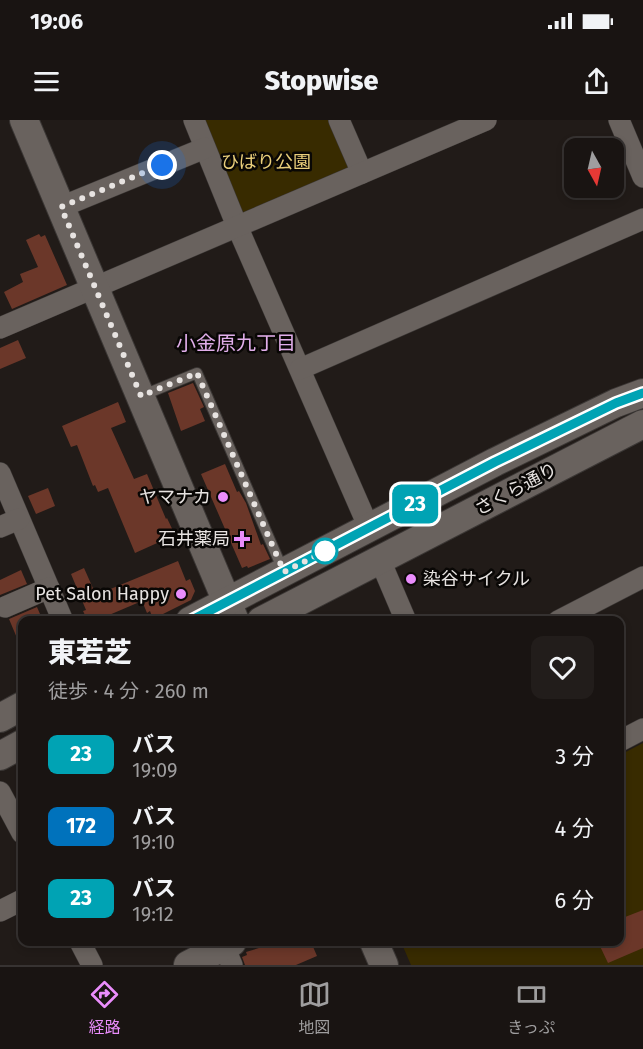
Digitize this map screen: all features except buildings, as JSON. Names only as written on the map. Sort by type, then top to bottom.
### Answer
[{"type":"street","points":[[24,120],[231,611]]},
{"type":"street","points":[[194,120],[237,226],[369,528]]},
{"type":"street","points":[[339,120],[362,173]]},
{"type":"street","points":[[0,328],[486,120]]},
{"type":"street","points":[[619,120],[643,177]]},
{"type":"street","points":[[61,207],[205,148]]},
{"type":"street","points":[[300,369],[643,219]]},
{"type":"street","name":"さくら通り","points":[[210,616],[231,611],[284,572],[495,462],[616,403],[643,393]]},
{"type":"street","name":"さくら通り","points":[[271,616],[643,424]]},
{"type":"street","points":[[0,473],[61,616]]},
{"type":"street","points":[[0,527],[20,519]]},
{"type":"street","points":[[380,560],[404,616]]},
{"type":"street","points":[[568,616],[643,577]]},
{"type":"street","points":[[5,607],[48,588]]},
{"type":"street","points":[[0,718],[18,708]]},
{"type":"street","points":[[624,739],[643,729]]},
{"type":"street","points":[[0,756],[18,746]]},
{"type":"street","points":[[0,792],[18,826]]},
{"type":"street","points":[[0,911],[18,902]]},
{"type":"street","points":[[82,946],[92,965]]},
{"type":"street","points":[[376,946],[384,965]]},
{"type":"street","points":[[188,965],[227,949]]},
{"type":"lane","points":[[141,396],[197,373],[284,572]]},
{"type":"green space","name":"ひばり公園","points":[[202,120],[333,120],[350,171],[249,214],[241,211]]},
{"type":"green space","points":[[643,743],[643,965],[411,965],[403,946],[624,946],[624,753]]},
{"type":"bus line","name":"23","points":[[200,616],[495,462],[616,403],[643,393]]},
{"type":"place","name":"ヤマナカ","points":[[223,497]]},
{"type":"place","name":"石井薬局","points":[[242,539]]},
{"type":"place","name":"染谷サイクル","points":[[411,579]]},
{"type":"place","name":"Pet Salon Happy","points":[[181,594]]},
{"type":"district","name":"小金原九丁目","points":[[236,343]]},
{"type":"route","points":[[162,165],[61,207],[141,396],[197,373],[284,572],[327,550],[325,551]]}]
